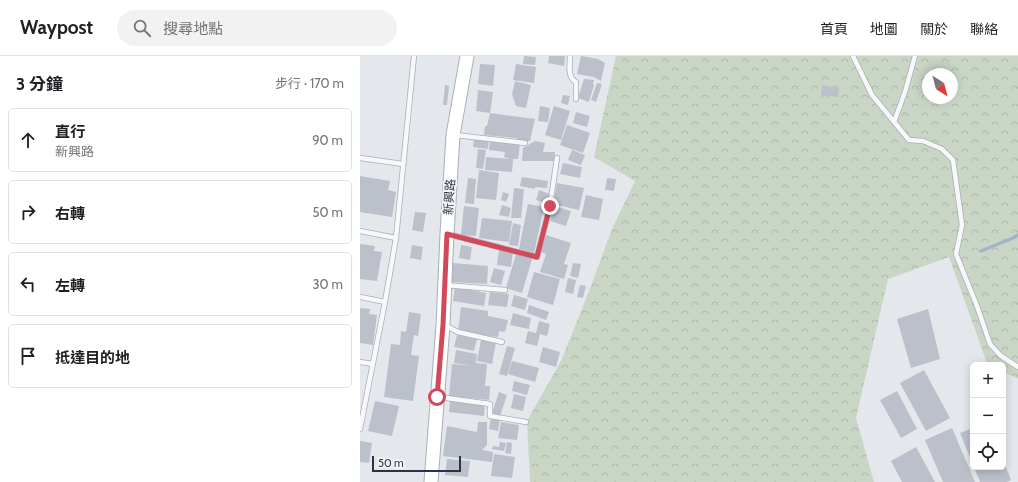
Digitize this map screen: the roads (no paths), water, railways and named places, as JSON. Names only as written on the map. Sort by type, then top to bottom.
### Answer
[{"type":"street","name":"新興路","points":[[431,482],[443,325],[444,285],[454,135],[467,56]]},
{"type":"lane","points":[[360,429],[396,238],[414,56]]},
{"type":"lane","points":[[570,56],[569,75],[571,80],[576,82],[576,99]]},
{"type":"lane","points":[[854,56],[872,95],[909,140],[923,141],[942,149],[953,160],[962,225],[956,254],[977,306],[990,344],[1000,356],[1018,367]]},
{"type":"lane","points":[[894,122],[916,56]]},
{"type":"lane","points":[[454,135],[524,143]]},
{"type":"lane","points":[[360,158],[403,164]]},
{"type":"lane","points":[[447,234],[537,257],[550,206],[557,158]]},
{"type":"lane","points":[[360,231],[396,238]]},
{"type":"lane","points":[[444,285],[505,290]]},
{"type":"lane","points":[[360,298],[385,302]]},
{"type":"lane","points":[[443,325],[458,332],[502,342]]},
{"type":"lane","points":[[360,362],[373,364]]},
{"type":"lane","points":[[437,397],[490,404],[490,416],[526,422]]},
{"type":"waterway","points":[[981,251],[1018,235]]}]
